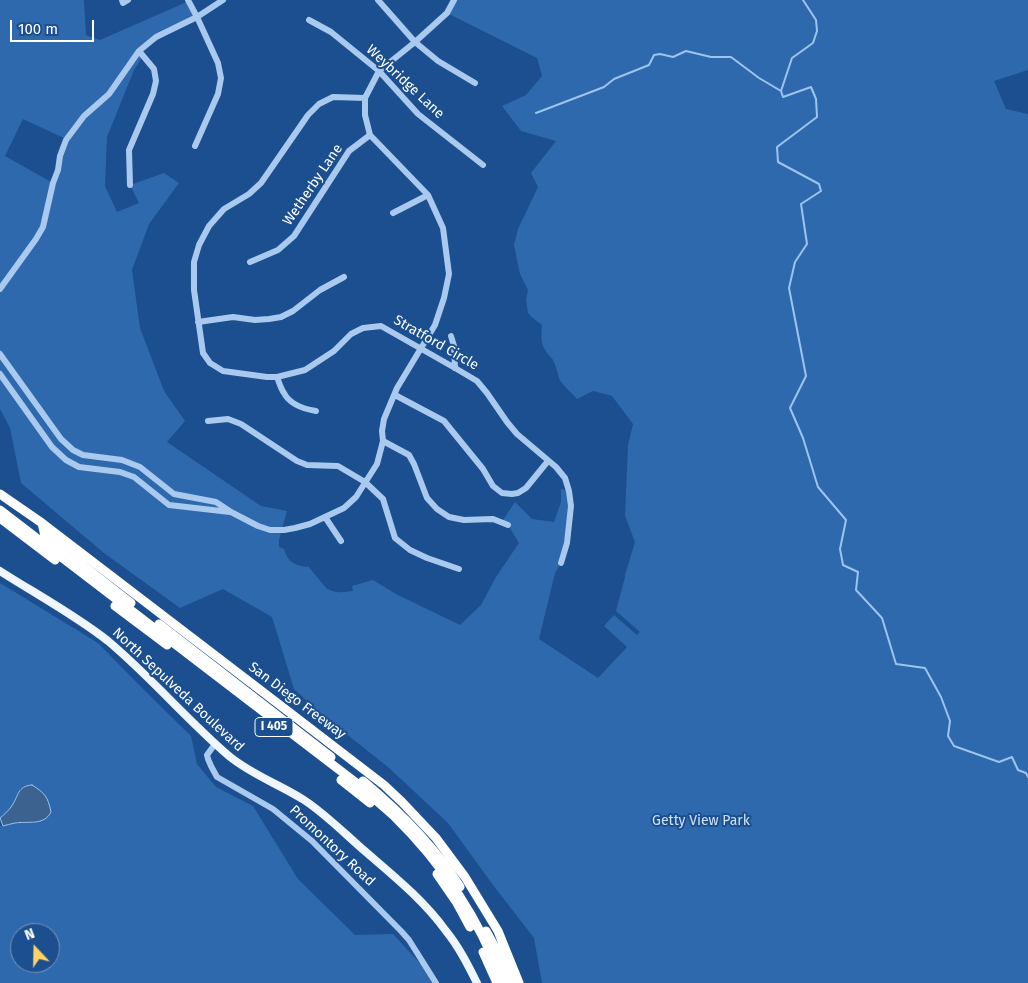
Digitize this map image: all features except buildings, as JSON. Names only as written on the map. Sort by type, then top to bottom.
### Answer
[{"type":"highway","name":"San Diego Freeway","points":[[0,494],[42,523],[384,785],[436,838],[466,877],[498,931],[519,983]]},
{"type":"highway","points":[[0,510],[363,788],[394,816],[417,840],[469,911],[497,966],[503,983]]},
{"type":"highway","name":"I 405","points":[[0,518],[382,813],[420,853],[457,903],[479,943],[497,983]]},
{"type":"highway","points":[[42,523],[45,536],[384,798],[440,858],[460,887],[497,951],[510,983]]},
{"type":"main road","name":"North Sepulveda Boulevard","points":[[0,571],[87,626],[108,642],[230,757],[252,772],[314,807],[408,889],[428,910],[446,931],[464,957],[477,983]]},
{"type":"street","points":[[122,0],[123,3],[128,0]]},
{"type":"street","points":[[188,0],[218,64],[221,78],[218,94],[195,146]]},
{"type":"street","points":[[0,289],[43,227],[60,156],[66,140],[84,116],[109,94],[139,51],[156,37],[197,17],[222,0],[230,0]]},
{"type":"street","points":[[378,0],[416,42],[438,61],[475,83]]},
{"type":"street","points":[[0,354],[61,439],[72,450],[83,455],[122,460],[140,467],[174,494],[216,502],[258,526],[270,530],[284,530],[310,524],[344,508],[356,497],[377,464],[383,441],[384,419],[397,388],[435,325],[444,298],[449,274],[443,228],[428,195],[370,135],[364,115],[365,98],[379,71],[416,42],[447,13],[454,0]]},
{"type":"street","name":"Weybridge Lane","points":[[309,20],[331,32],[379,71],[418,114],[483,165]]},
{"type":"street","points":[[130,185],[129,150],[153,94],[156,81],[154,69],[139,51]]},
{"type":"street","name":"Stratford Circle","points":[[365,98],[333,97],[319,104],[308,116],[261,183],[249,194],[224,210],[209,226],[199,245],[194,262],[194,290],[203,353],[210,363],[223,370],[278,377],[305,370],[327,356],[352,334],[363,328],[381,326],[421,348],[477,381],[517,434],[565,478],[569,491],[570,506],[567,543],[562,563]]},
{"type":"street","name":"Wetherby Lane","points":[[250,262],[278,250],[294,236],[349,150],[370,135]]},
{"type":"street","points":[[393,213],[428,195]]},
{"type":"street","points":[[198,322],[233,316],[255,320],[281,317],[293,311],[320,290],[344,277]]},
{"type":"street","points":[[452,336],[455,368]]},
{"type":"street","points":[[0,374],[52,447],[66,460],[80,467],[120,472],[134,477],[169,505],[231,512]]},
{"type":"street","points":[[278,377],[284,394],[291,401],[304,409],[316,411]]},
{"type":"street","points":[[395,395],[444,421],[483,468],[497,490],[502,493],[518,493],[526,488],[548,461]]},
{"type":"street","points":[[208,421],[228,419],[241,424],[296,461],[307,466],[338,466],[365,482],[383,499],[394,538],[410,550],[459,569]]},
{"type":"street","points":[[383,441],[409,456],[427,498],[437,509],[449,517],[464,520],[493,519],[508,525]]},
{"type":"street","points":[[325,517],[341,541]]},
{"type":"street","name":"Promontory Road","points":[[215,744],[207,755],[217,777],[273,809],[312,841],[401,931],[436,983]]},
{"type":"green space","name":"Getty View Park","points":[[0,0],[84,0],[86,35],[100,40],[189,1],[197,17],[139,51],[143,56],[134,70],[107,137],[105,186],[117,212],[139,203],[130,185],[164,173],[179,183],[149,224],[132,270],[140,328],[164,391],[185,421],[167,442],[261,506],[287,511],[279,540],[279,547],[284,549],[287,557],[295,564],[308,566],[329,590],[336,592],[353,591],[352,586],[373,580],[396,594],[460,625],[481,605],[496,577],[519,543],[508,525],[501,523],[515,502],[532,519],[554,522],[561,502],[561,489],[569,491],[571,506],[561,563],[555,573],[539,639],[598,678],[627,647],[604,626],[614,615],[637,635],[640,632],[616,611],[635,542],[625,516],[628,445],[633,424],[612,396],[593,391],[577,399],[560,380],[554,361],[545,351],[541,337],[542,325],[528,313],[526,300],[528,290],[520,274],[514,245],[518,229],[538,187],[531,173],[556,141],[521,131],[502,106],[526,95],[542,76],[537,58],[447,13],[454,0],[1028,0],[1028,70],[994,81],[1006,109],[1028,114],[1028,983],[542,983],[534,938],[448,823],[388,767],[321,714],[294,689],[272,617],[223,589],[180,608],[104,553],[21,483],[10,428],[0,409]],"holes":[[[23,119],[66,139],[53,183],[5,156]]]},
{"type":"green space","points":[[0,583],[98,643],[191,736],[197,764],[216,787],[253,806],[298,879],[355,935],[393,934],[438,983],[0,983],[0,826],[16,823],[34,823],[49,804],[39,790],[21,788],[11,808],[0,818]]},
{"type":"shaded area","points":[[32,785],[43,793],[49,803],[51,812],[40,821],[3,826],[0,818],[11,807],[19,792],[24,787]]},
{"type":"waterway","points":[[803,0],[816,20],[817,31],[813,43],[792,58],[781,91],[783,97],[811,87],[816,99],[817,117],[777,147],[778,162],[819,184],[821,191],[801,204],[807,244],[795,262],[789,288],[806,376],[790,408],[803,438],[818,487],[846,520],[840,549],[843,565],[858,572],[856,590],[882,618],[896,664],[925,668],[941,697],[950,721],[948,736],[954,746],[999,762],[1012,757],[1018,770],[1026,773],[1028,777]]},
{"type":"waterway","points":[[536,113],[604,87],[614,79],[649,65],[654,55],[660,54],[673,57],[686,51],[711,57],[731,57],[759,78],[781,91]]}]
